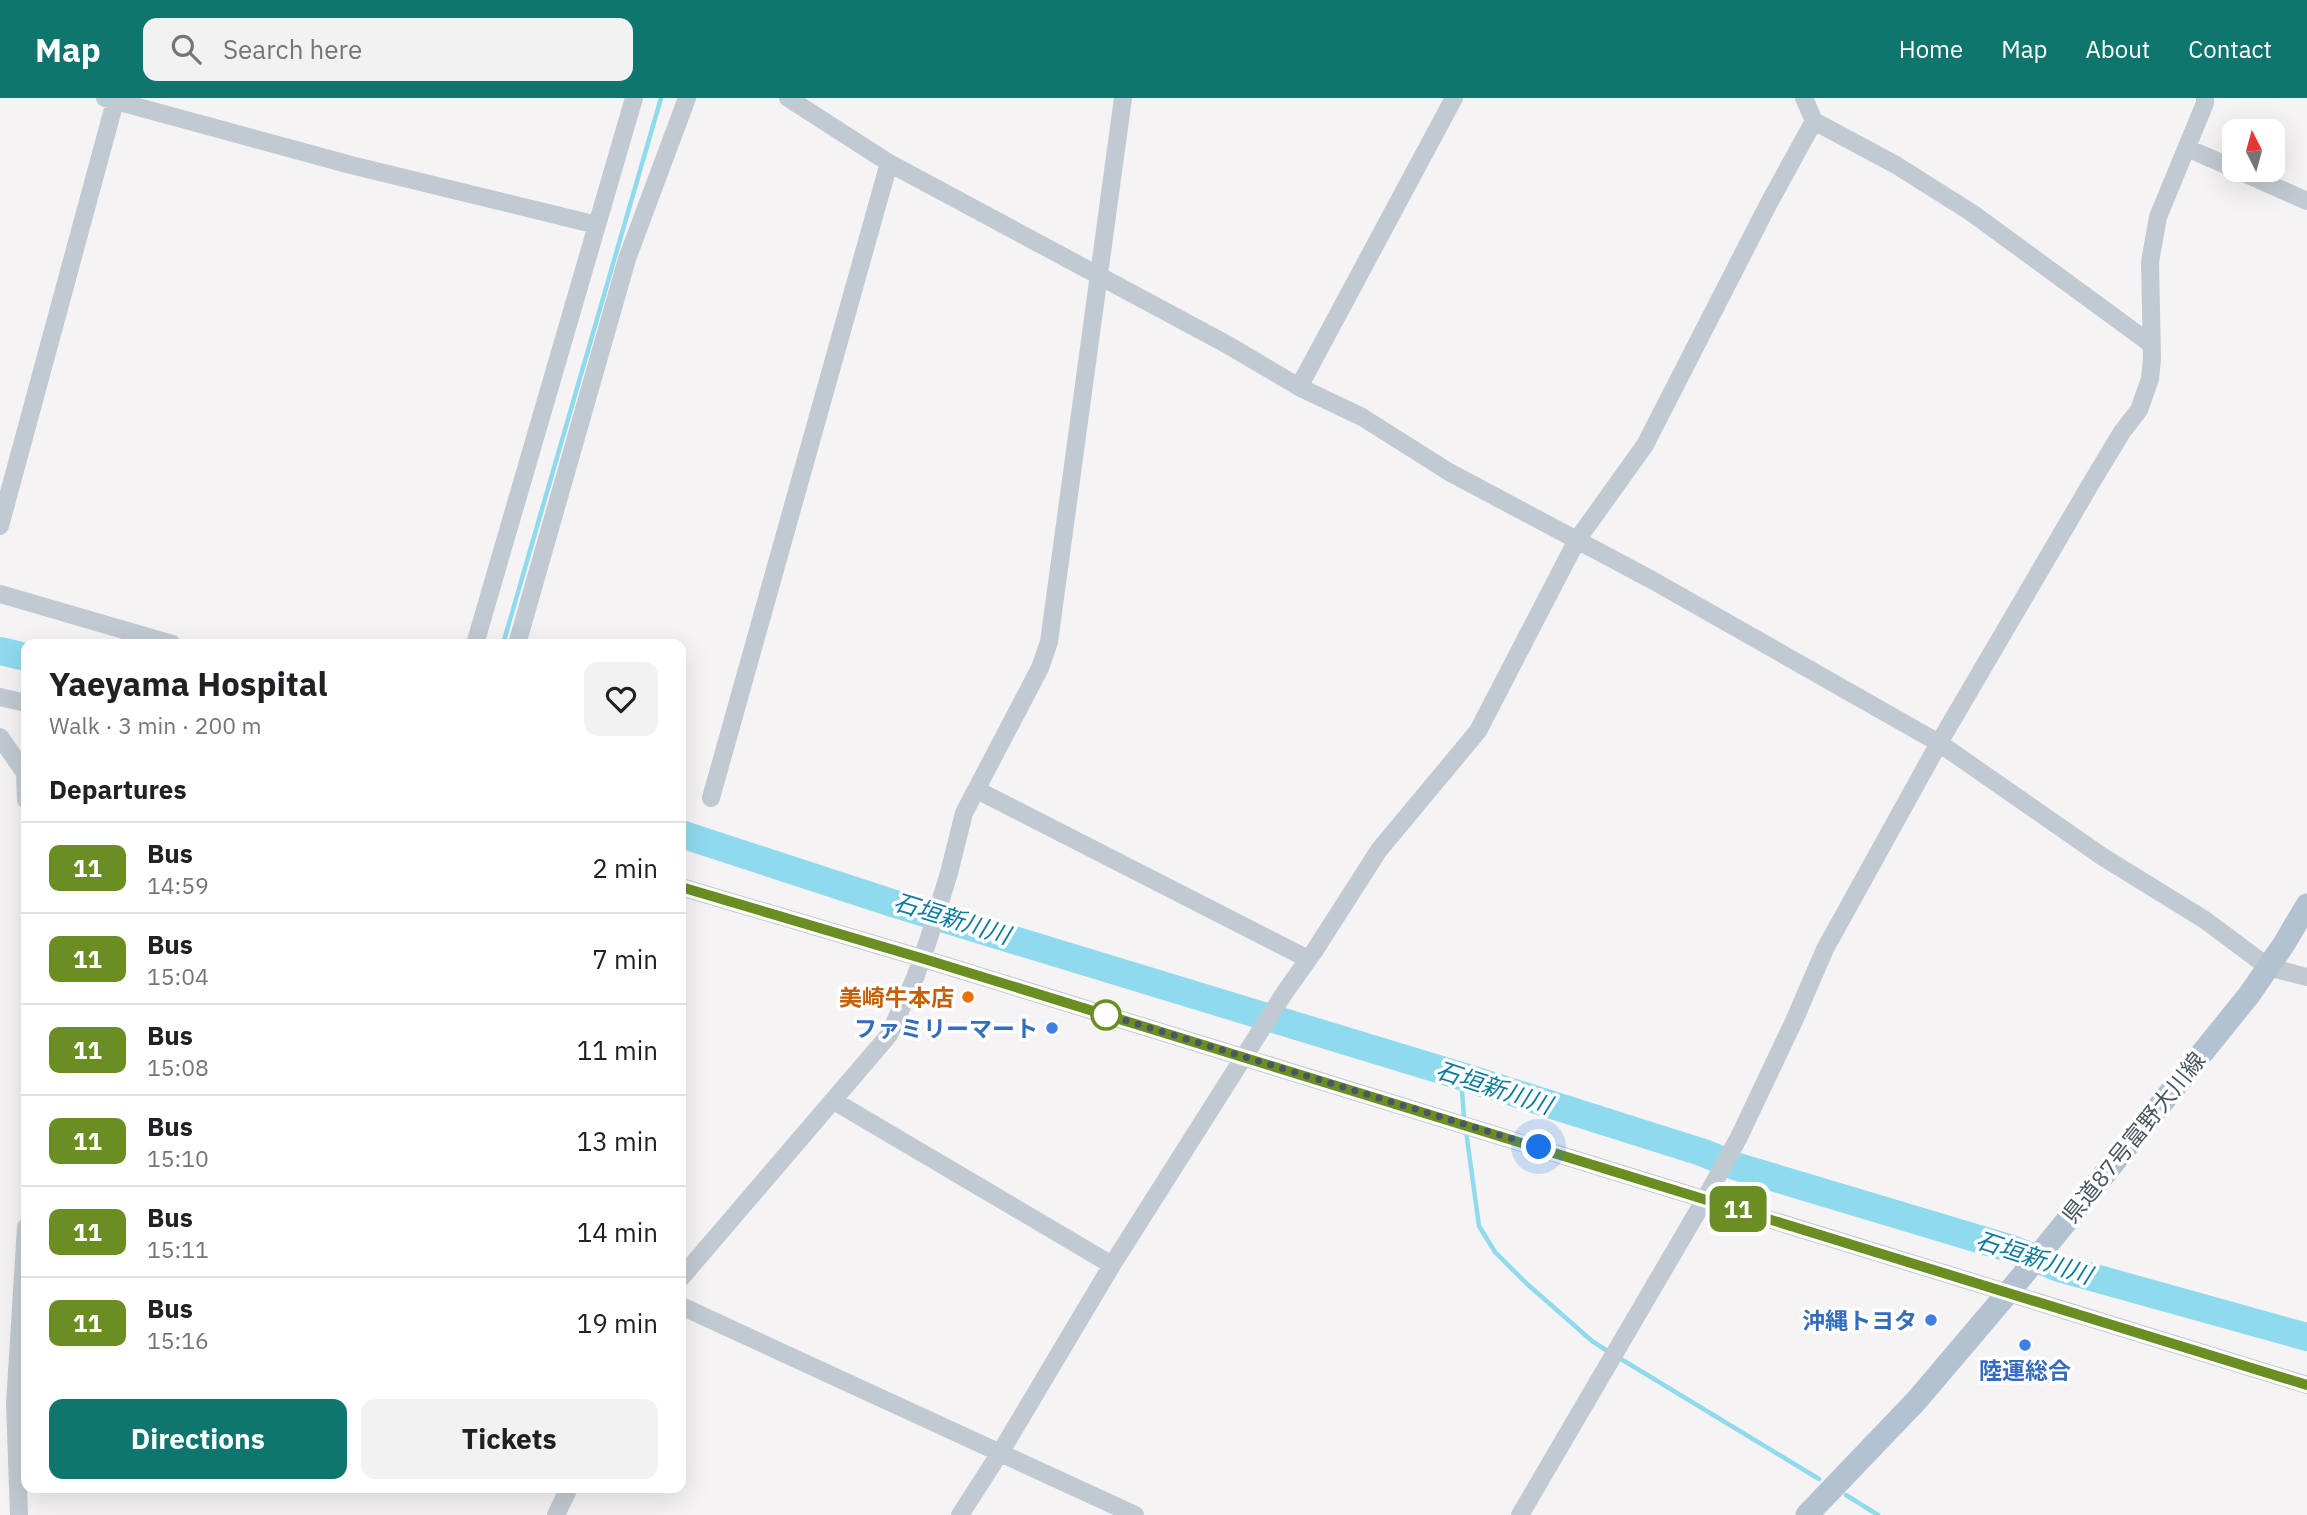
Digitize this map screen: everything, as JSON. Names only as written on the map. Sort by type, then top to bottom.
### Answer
[{"type":"main road","name":"県道87号富野大川線","points":[[1807,1515],[1917,1400],[2023,1275],[2249,995],[2307,905]]},
{"type":"street","points":[[476,639],[634,98]]},
{"type":"street","points":[[518,639],[627,259],[687,98]]},
{"type":"street","points":[[788,98],[889,163],[1228,345],[1299,387],[1362,417],[1449,472],[1652,580],[1939,743],[2104,857],[2205,920],[2268,967],[2307,977]]},
{"type":"street","points":[[686,1272],[889,1035],[924,950],[949,873],[964,813],[1040,668],[1049,642],[1123,98]]},
{"type":"street","points":[[1299,387],[1454,98]]},
{"type":"street","points":[[1804,98],[1814,121],[1896,165],[1972,213],[2151,344]]},
{"type":"street","points":[[1520,1515],[1706,1199],[1794,1021],[1825,949],[1939,743],[2093,480],[2122,432],[2139,410],[2150,379],[2150,261],[2161,207],[2205,98]]},
{"type":"street","points":[[0,526],[112,99],[351,165],[597,225]]},
{"type":"street","points":[[960,1515],[1112,1265],[1285,992],[1379,850],[1478,731],[1577,540],[1645,445],[1814,121]]},
{"type":"street","points":[[2187,148],[2222,163]]},
{"type":"street","points":[[711,798],[889,163]]},
{"type":"street","points":[[2265,182],[2307,201]]},
{"type":"street","points":[[0,594],[155,639]]},
{"type":"street","points":[[0,697],[21,703]]},
{"type":"street","points":[[0,737],[21,766]]},
{"type":"street","points":[[977,790],[1308,959]]},
{"type":"street","points":[[686,888],[924,950],[1244,1057],[2307,1385]]},
{"type":"street","points":[[834,1101],[1112,1265]]},
{"type":"street","points":[[19,1515],[15,1404],[21,1307]]},
{"type":"street","points":[[686,1308],[1135,1515]]},
{"type":"street","points":[[556,1515],[567,1493]]},
{"type":"waterway","points":[[504,639],[661,98]]},
{"type":"waterway","name":"石垣新川川","points":[[0,651],[21,656]]},
{"type":"waterway","name":"石垣新川川","points":[[686,836],[892,903],[1461,1076],[1704,1153],[1735,1166],[2012,1249],[2059,1268],[2307,1337]]},
{"type":"waterway","points":[[1461,1076],[1464,1119]]},
{"type":"waterway","points":[[1466,1131],[1479,1226],[1495,1252],[1592,1341],[1609,1352]]},
{"type":"waterway","points":[[1616,1356],[1819,1479]]},
{"type":"waterway","points":[[1846,1495],[1878,1515]]},
{"type":"bus line","name":"11","points":[[686,888],[921,958],[2307,1385]]},
{"type":"place","name":"美崎牛本店","points":[[968,997]]},
{"type":"place","name":"ファミリーマート","points":[[1052,1028]]},
{"type":"place","name":"沖縄トヨタ","points":[[1931,1320]]},
{"type":"place","name":"陸運総合","points":[[2025,1345]]},
{"type":"route","points":[[1106,1015],[1098,1012],[1539,1147]]}]
